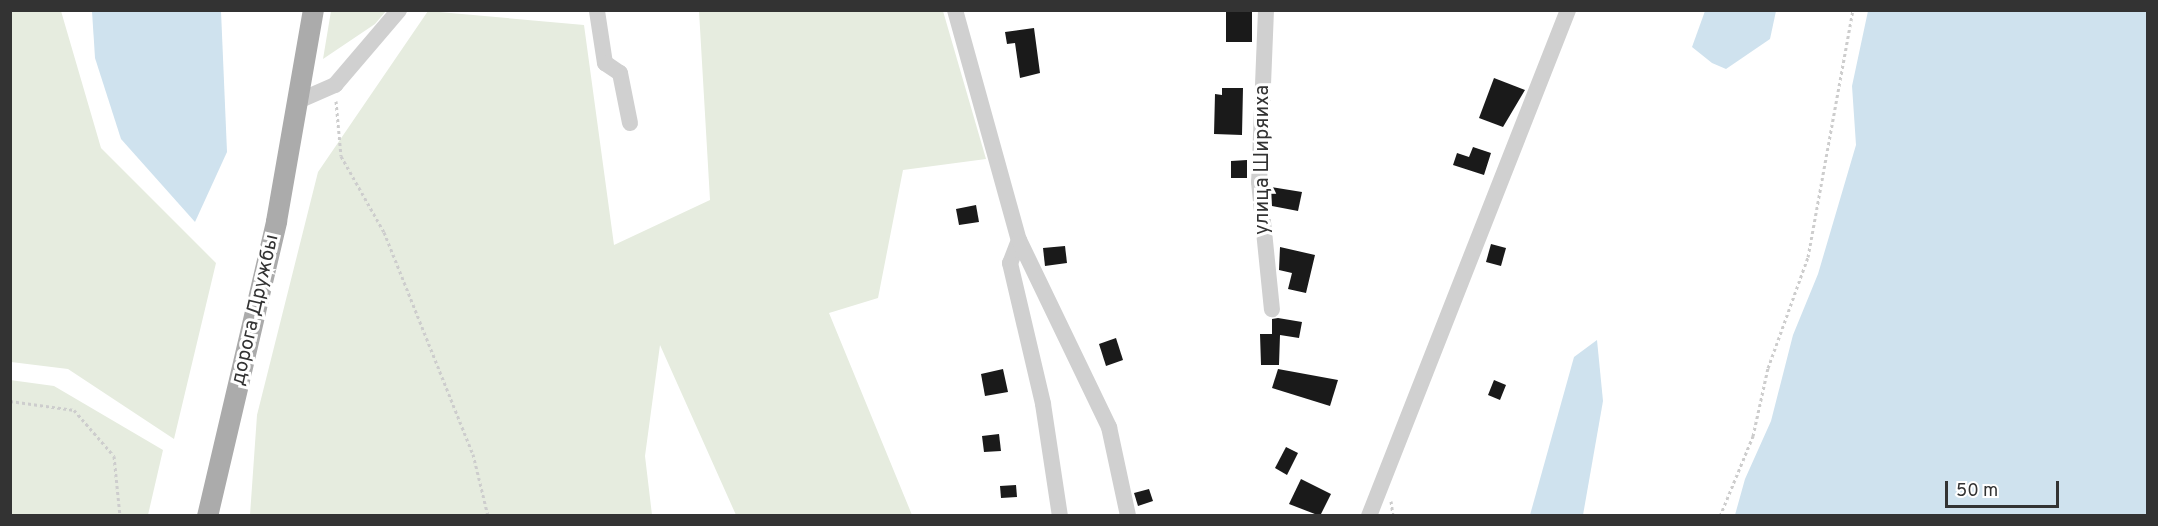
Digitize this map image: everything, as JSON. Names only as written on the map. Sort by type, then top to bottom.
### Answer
[{"type":"main road","name":"дорога Дружбы","points":[[207,516],[276,221],[313,10]]},
{"type":"street","points":[[296,102],[335,85],[399,10]]},
{"type":"street","points":[[581,10],[597,11],[605,63],[620,73],[630,123]]},
{"type":"street","points":[[955,10],[1019,240],[1109,427],[1128,516]]},
{"type":"street","name":"улица Ширяиха","points":[[1266,10],[1259,182],[1272,309]]},
{"type":"street","points":[[1369,516],[1568,10]]},
{"type":"street","points":[[1019,240],[1010,263],[1043,404],[1060,516]]},
{"type":"path","points":[[1720,516],[1753,436],[1768,368],[1808,257],[1853,10]]},
{"type":"path","points":[[335,85],[341,156],[384,232],[474,454],[488,516]]},
{"type":"path","points":[[10,401],[74,410],[114,456],[120,516]]},
{"type":"shaded area","points":[[11,10],[61,11],[101,148],[216,263],[174,439],[68,369],[11,362]]},
{"type":"shaded area","points":[[331,10],[386,11],[375,24],[323,59]]},
{"type":"shaded area","points":[[428,11],[584,25],[614,245],[710,200],[699,11],[943,11],[986,159],[903,170],[878,298],[829,313],[912,515],[736,515],[660,345],[645,456],[652,515],[250,515],[257,415],[318,172]]},
{"type":"shaded area","points":[[10,380],[54,386],[163,450],[148,515],[11,515]]},
{"type":"water","points":[[92,11],[221,11],[227,152],[195,222],[121,139],[95,58]]},
{"type":"water","points":[[1705,11],[1776,11],[1770,39],[1726,69],[1712,63],[1692,47]]},
{"type":"water","points":[[1868,11],[2147,11],[2147,515],[1735,515],[1745,479],[1771,421],[1793,335],[1818,274],[1856,145],[1852,86]]},
{"type":"water","points":[[1597,340],[1603,401],[1583,515],[1530,515],[1574,357]]},
{"type":"building","points":[[1226,10],[1252,10],[1252,42],[1226,42]]},
{"type":"building","points":[[1034,28],[1040,73],[1020,78],[1015,43],[1007,44],[1005,32]]},
{"type":"building","points":[[1494,78],[1525,90],[1503,127],[1479,118]]},
{"type":"building","points":[[1222,88],[1243,88],[1242,135],[1214,134],[1215,94],[1222,95]]},
{"type":"building","points":[[1473,147],[1491,153],[1484,175],[1453,165],[1457,153],[1469,157]]},
{"type":"building","points":[[1247,160],[1247,178],[1231,178],[1231,161]]},
{"type":"building","points":[[1271,187],[1302,192],[1298,211],[1272,206]]},
{"type":"building","points":[[976,205],[979,222],[959,225],[956,209]]},
{"type":"building","points":[[1491,244],[1506,248],[1501,266],[1486,262]]},
{"type":"building","points":[[1065,246],[1067,263],[1045,266],[1043,248]]},
{"type":"building","points":[[1280,247],[1315,255],[1306,293],[1288,289],[1292,273],[1279,270]]},
{"type":"building","points":[[1272,319],[1302,322],[1299,338],[1280,335],[1279,365],[1261,365],[1260,334],[1272,334]]},
{"type":"building","points":[[1116,338],[1123,360],[1106,366],[1099,344]]},
{"type":"building","points":[[1003,369],[1008,392],[985,396],[981,374]]},
{"type":"building","points":[[1278,369],[1338,380],[1330,406],[1272,388]]},
{"type":"building","points":[[1494,380],[1506,385],[1500,400],[1488,395]]},
{"type":"building","points":[[999,434],[1001,451],[984,452],[982,436]]},
{"type":"building","points":[[1286,447],[1298,453],[1287,475],[1275,468]]},
{"type":"building","points":[[1301,479],[1331,494],[1320,516],[1289,504]]},
{"type":"building","points":[[1016,485],[1017,497],[1001,498],[1000,486]]},
{"type":"building","points":[[1149,489],[1153,501],[1138,506],[1134,493]]}]
